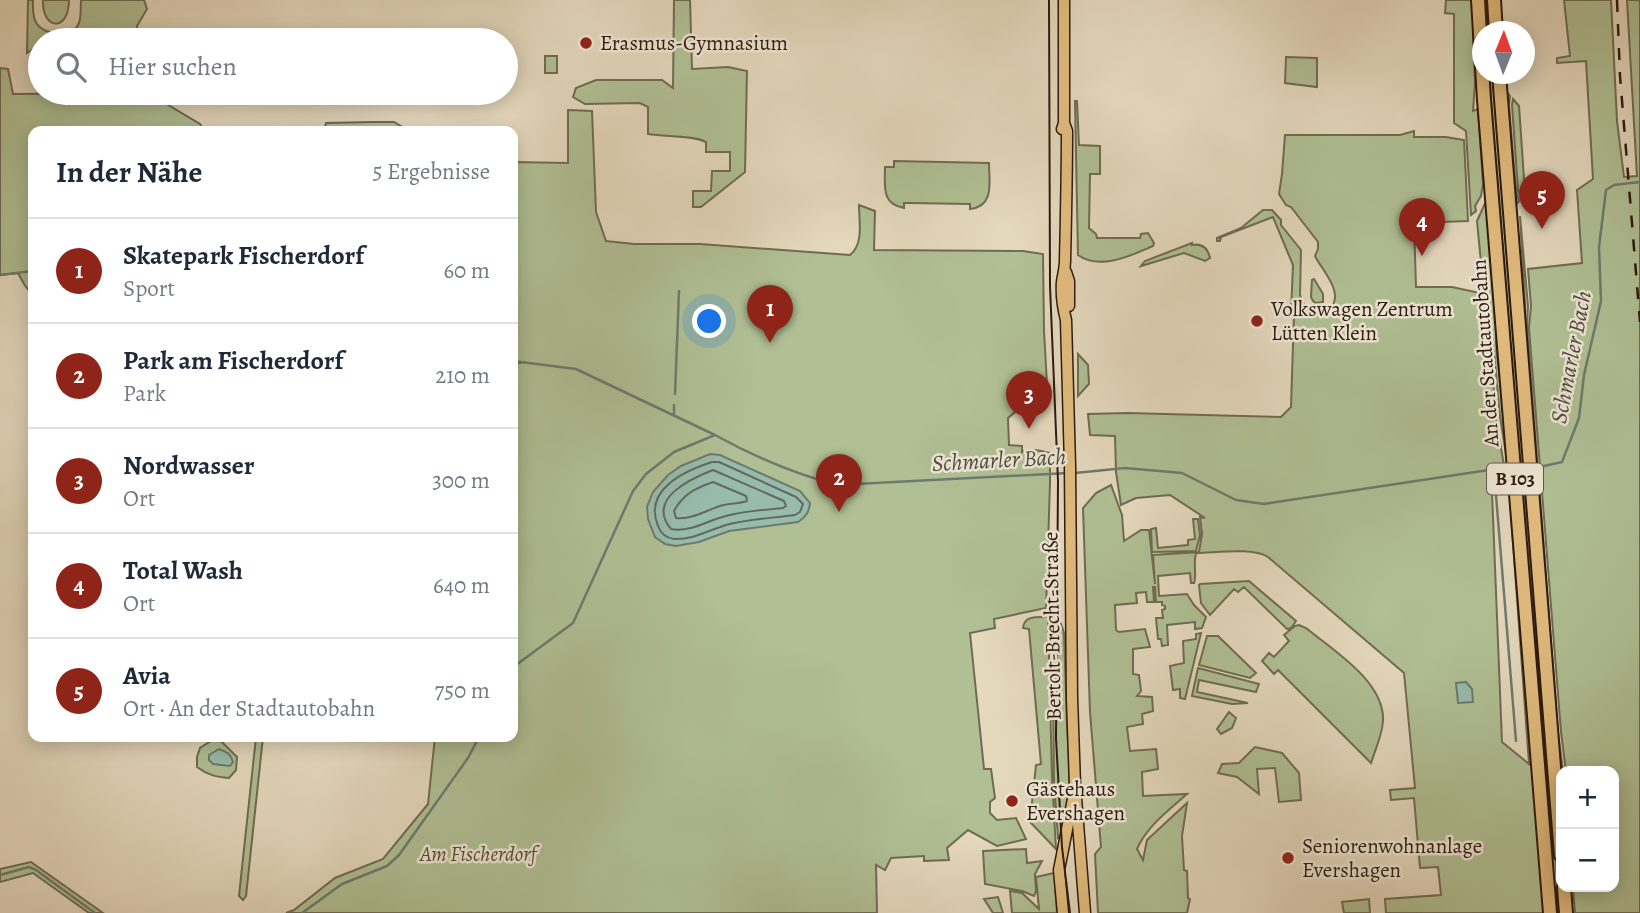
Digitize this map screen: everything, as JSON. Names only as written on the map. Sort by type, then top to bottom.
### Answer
[{"type":"highway","name":"An der Stadtautobahn","points":[[1478,0],[1550,913]]},
{"type":"highway","points":[[1494,0],[1495,21]]},
{"type":"highway","name":"An der Stadtautobahn","points":[[1500,84],[1559,829]]},
{"type":"highway","points":[[1564,892],[1566,913]]},
{"type":"main road","name":"Bertolt-Brecht-Straße","points":[[1063,0],[1064,123],[1067,131],[1068,173],[1065,269],[1069,286],[1066,320],[1071,656],[1075,785],[1085,913]]},
{"type":"main road","name":"Bertolt-Brecht-Straße","points":[[1063,913],[1059,870],[1075,785]]},
{"type":"green space","points":[[28,0],[33,0],[33,14],[40,28],[28,28],[27,53]]},
{"type":"green space","points":[[43,0],[69,0],[68,10],[61,22],[56,24],[47,18]]},
{"type":"green space","points":[[81,0],[144,0],[147,9],[137,28],[76,28]]},
{"type":"green space","points":[[674,0],[690,0],[692,69],[728,67],[747,71],[745,172],[701,207],[693,207],[693,191],[711,191],[712,171],[730,171],[730,152],[706,152],[706,142],[693,138],[648,134],[648,107],[640,103],[585,104],[573,97],[576,88],[596,80],[662,80],[673,88]]},
{"type":"green space","points":[[1446,0],[1474,0],[1473,111],[1478,109],[1483,184],[1481,196],[1475,206],[1476,211],[1471,215],[1466,131],[1454,123],[1454,14],[1445,13]]},
{"type":"green space","points":[[1564,0],[1611,0],[1617,121],[1624,177],[1637,176],[1627,0],[1640,0],[1640,913],[1575,913],[1573,892],[1619,892],[1619,766],[1565,766],[1529,328],[1531,306],[1528,269],[1582,263],[1577,190],[1593,179],[1586,61],[1557,63],[1557,58],[1570,56]]},
{"type":"green space","points":[[545,56],[557,56],[557,73],[545,73]]},
{"type":"green space","points":[[1286,57],[1317,58],[1317,87],[1285,83]]},
{"type":"green space","points":[[0,68],[8,69],[13,94],[28,94],[28,105],[168,105],[200,124],[201,126],[28,126],[28,289],[18,273],[0,275]]},
{"type":"green space","points":[[1490,84],[1494,84],[1556,863],[1556,892],[1558,892],[1560,913],[1555,913]]},
{"type":"green space","points":[[1504,88],[1510,96],[1516,191],[1519,201],[1514,207]]},
{"type":"green space","points":[[1513,99],[1519,106],[1525,193],[1521,197],[1518,190]]},
{"type":"green space","points":[[1075,101],[1079,145],[1100,146],[1100,174],[1090,174],[1089,228],[1097,238],[1140,238],[1141,234],[1148,233],[1153,246],[1106,262],[1087,260],[1078,255]]},
{"type":"green space","name":"Am Fischerdorf","points":[[568,110],[592,111],[596,212],[606,241],[634,244],[700,244],[850,255],[859,239],[859,205],[875,211],[874,250],[1023,251],[1043,254],[1048,402],[1026,403],[1008,418],[1009,445],[1022,446],[1022,452],[1032,450],[1050,453],[1046,608],[994,619],[995,628],[970,633],[984,769],[991,769],[995,798],[990,802],[990,813],[997,820],[1016,818],[1026,839],[997,846],[968,830],[947,848],[949,860],[924,861],[924,856],[891,858],[885,870],[876,865],[877,913],[286,913],[294,910],[335,878],[383,859],[428,804],[434,742],[518,742],[518,363],[521,363],[518,362],[518,162],[568,163]]},
{"type":"green space","points":[[394,122],[401,126],[325,126],[326,123]]},
{"type":"green space","points":[[1414,131],[1414,137],[1464,140],[1468,221],[1414,223],[1416,287],[1452,287],[1480,293],[1491,352],[1496,420],[1504,465],[1491,467],[1502,742],[1529,764],[1507,460],[1494,352],[1486,315],[1477,221],[1487,199],[1499,325],[1496,349],[1509,460],[1545,913],[1386,913],[1385,899],[1441,895],[1438,867],[1420,868],[1414,798],[1391,800],[1390,790],[1415,788],[1404,673],[1268,557],[1253,552],[1233,551],[1196,553],[1194,583],[1191,583],[1190,573],[1158,576],[1159,596],[1187,594],[1206,617],[1202,628],[1195,629],[1195,622],[1167,625],[1168,645],[1162,646],[1161,639],[1158,639],[1156,618],[1163,618],[1162,610],[1165,606],[1162,602],[1156,602],[1155,587],[1154,602],[1147,602],[1146,592],[1136,593],[1137,603],[1115,605],[1116,630],[1119,632],[1145,629],[1150,647],[1133,649],[1133,674],[1139,675],[1141,691],[1137,696],[1152,697],[1153,711],[1142,714],[1143,724],[1127,727],[1130,751],[1156,749],[1158,769],[1142,772],[1143,796],[1187,794],[1152,826],[1137,849],[1143,860],[1147,840],[1187,803],[1182,836],[1184,870],[1187,871],[1190,899],[1187,913],[1098,913],[1095,854],[1101,847],[1090,712],[1083,508],[1096,493],[1111,485],[1122,515],[1124,541],[1141,530],[1149,530],[1155,584],[1153,555],[1199,552],[1202,534],[1200,517],[1205,518],[1170,495],[1136,498],[1121,505],[1116,472],[1115,436],[1090,435],[1088,414],[1281,417],[1291,407],[1293,265],[1273,217],[1221,237],[1220,241],[1217,241],[1217,238],[1241,228],[1263,210],[1272,210],[1301,250],[1300,295],[1303,304],[1313,312],[1325,311],[1332,306],[1335,293],[1315,256],[1318,242],[1279,194],[1285,135],[1400,135]]},
{"type":"green space","points":[[894,161],[989,163],[990,185],[987,198],[978,207],[970,209],[970,204],[904,203],[904,208],[897,206],[891,203],[885,187],[885,167],[894,167]]},
{"type":"green space","points":[[1520,216],[1562,766],[1558,766],[1524,327]]},
{"type":"green space","points":[[1192,243],[1204,247],[1210,258],[1205,261],[1184,253],[1141,266],[1145,261]]},
{"type":"green space","points":[[1314,279],[1323,294],[1323,302],[1316,303],[1311,297]]},
{"type":"green space","points":[[1078,354],[1088,365],[1089,384],[1078,396]]},
{"type":"green space","points":[[1193,519],[1198,519],[1200,535],[1196,551],[1152,552],[1151,529],[1156,528],[1158,548],[1188,545],[1188,540],[1195,539]]},
{"type":"green space","points":[[1249,581],[1296,621],[1291,628],[1287,629],[1244,587],[1238,592],[1234,589],[1210,615],[1201,603],[1200,584]]},
{"type":"green space","points":[[1048,617],[1056,849],[1030,822],[1036,765],[1041,764],[1029,629],[1023,628],[1029,619]]},
{"type":"green space","points":[[1052,617],[1059,621],[1064,633],[1069,768],[1067,809],[1058,838],[1054,781]]},
{"type":"green space","points":[[1299,625],[1343,657],[1367,680],[1376,693],[1383,721],[1371,763],[1278,670],[1274,674],[1262,661],[1269,653],[1274,657],[1289,641],[1284,635]]},
{"type":"green space","points":[[1201,633],[1185,699],[1180,698],[1180,689],[1173,690],[1170,666],[1184,663],[1183,641],[1196,639],[1196,634]]},
{"type":"green space","points":[[1207,636],[1218,636],[1256,673],[1250,678],[1199,665]]},
{"type":"green space","points":[[1198,668],[1259,684],[1256,692],[1199,680],[1197,692],[1248,703],[1232,704],[1192,696]]},
{"type":"green space","points":[[1229,712],[1236,718],[1232,728],[1221,734],[1217,729]]},
{"type":"green space","points":[[209,742],[222,742],[237,757],[236,770],[229,778],[205,772],[197,767],[200,748]]},
{"type":"green space","points":[[255,742],[262,742],[246,896],[243,900],[239,896]]},
{"type":"green space","points":[[1255,747],[1282,753],[1299,773],[1301,800],[1279,802],[1275,768],[1257,769],[1259,794],[1237,777],[1218,773],[1222,764],[1239,763]]},
{"type":"green space","points":[[1026,849],[1027,863],[1042,861],[1035,874],[1034,896],[985,884],[983,851]]},
{"type":"green space","points":[[31,862],[103,913],[89,913],[33,873],[0,882],[0,869]]},
{"type":"green space","points":[[1054,873],[1057,913],[1012,913],[1010,891],[1022,893],[1039,909],[1036,877]]},
{"type":"green space","points":[[998,897],[1003,913],[993,913],[984,899]]},
{"type":"green space","points":[[1369,899],[1370,913],[1344,913],[1342,902]]},
{"type":"water","points":[[710,454],[720,455],[800,491],[810,503],[807,514],[798,522],[729,531],[699,542],[676,546],[665,544],[655,537],[648,519],[647,507],[653,492],[668,475],[681,466]]},
{"type":"water","points":[[1466,682],[1472,689],[1473,702],[1458,703],[1456,683]]},
{"type":"water","points":[[219,749],[231,757],[233,762],[230,766],[213,764],[209,760],[209,755]]},
{"type":"waterway","name":"Schmarler Bach","points":[[1544,466],[1562,462],[1579,418],[1584,375],[1601,301],[1599,247],[1606,190],[1614,185],[1640,182]]},
{"type":"waterway","name":"Schmarler Bach","points":[[0,275],[28,272]]},
{"type":"waterway","points":[[675,394],[679,291]]},
{"type":"waterway","name":"Schmarler Bach","points":[[518,362],[576,369],[759,457],[837,485],[1068,473]]},
{"type":"waterway","points":[[674,405],[674,415]]},
{"type":"waterway","points":[[518,664],[573,623],[633,491],[646,474],[674,452],[715,435]]},
{"type":"waterway","name":"Schmarler Bach","points":[[1075,473],[1125,468],[1182,473],[1236,500],[1264,504],[1502,468]]},
{"type":"waterway","points":[[1493,469],[1494,483]]},
{"type":"waterway","points":[[1496,495],[1516,741]]},
{"type":"waterway","points":[[302,913],[342,884],[387,866],[399,855],[468,758],[476,742]]},
{"type":"waterway","points":[[0,875],[29,867],[95,913]]},
{"type":"tram line","points":[[1049,0],[1050,286],[1058,481],[1056,738],[1062,847],[1070,913]]},
{"type":"railway","points":[[1617,0],[1620,76],[1640,322]]},
{"type":"place","name":"Erasmus-Gymnasium","points":[[586,43]]},
{"type":"place","name":"Avia","points":[[1542,229]]},
{"type":"place","name":"Total Wash","points":[[1422,256]]},
{"type":"place","name":"Volkswagen Zentrum Lütten Klein","points":[[1257,321]]},
{"type":"place","name":"Skatepark Fischerdorf","points":[[770,343]]},
{"type":"place","name":"Nordwasser","points":[[1029,429]]},
{"type":"place","name":"Park am Fischerdorf","points":[[839,512]]},
{"type":"place","name":"Gästehaus Evershagen","points":[[1012,801]]},
{"type":"place","name":"Seniorenwohnanlage Evershagen","points":[[1288,858]]}]
